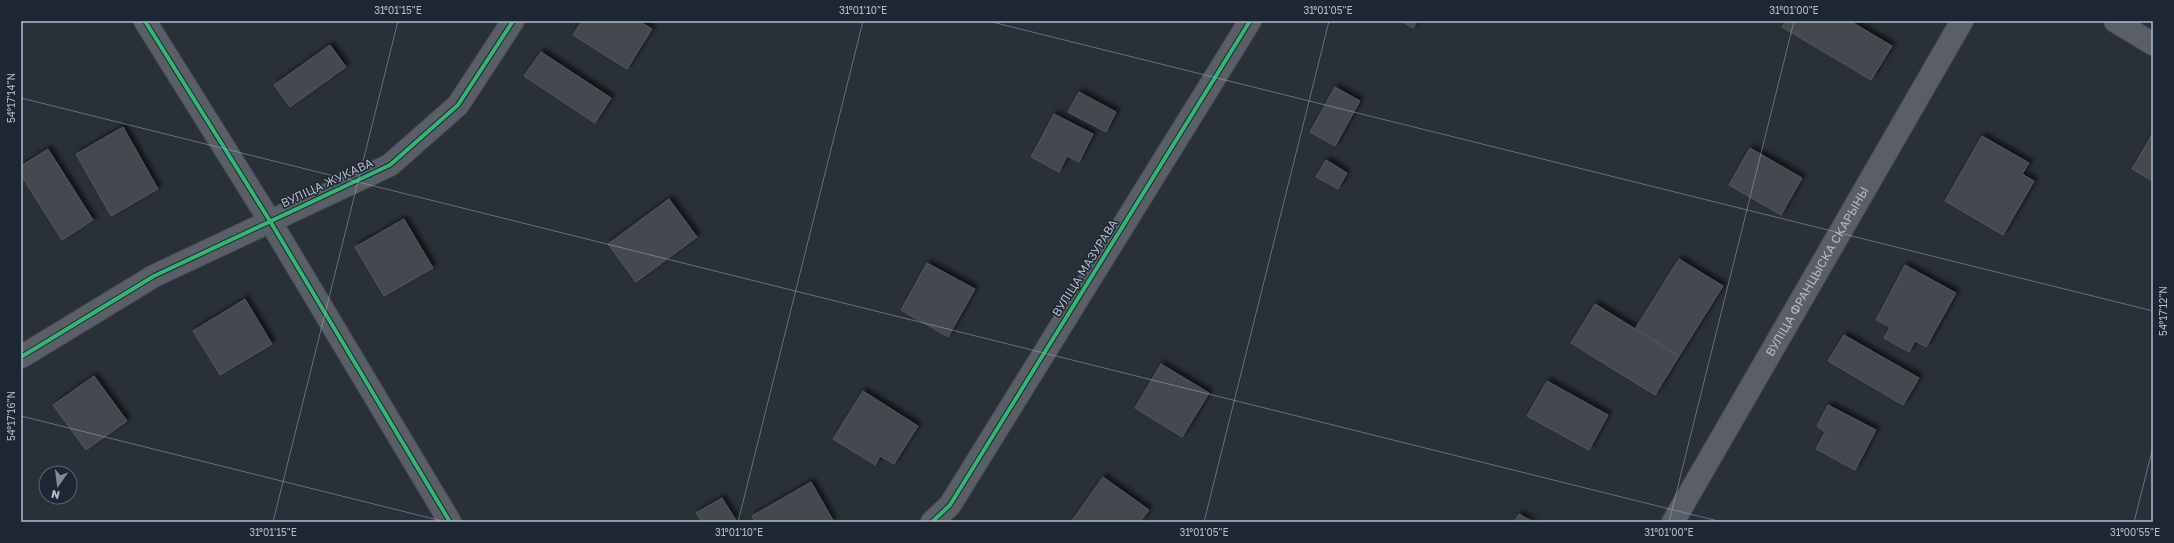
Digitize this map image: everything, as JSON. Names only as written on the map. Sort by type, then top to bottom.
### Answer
[{"type":"street","points":[[145,21],[270,221],[450,522]]},
{"type":"street","name":"ВУЛІЦА ЖУКАВА","points":[[21,357],[154,276],[390,165],[458,105],[513,21]]},
{"type":"street","name":"ВУЛІЦА МАЗУРАВА","points":[[932,522],[950,505],[1250,21]]},
{"type":"street","name":"ВУЛІЦА ФРАНЦЫСКА СКАРЫНЫ","points":[[1673,522],[1962,21]]},
{"type":"street","points":[[2115,21],[2153,44]]},
{"type":"building","points":[[582,21],[639,21],[652,29],[627,69],[573,35]]},
{"type":"building","points":[[1401,21],[1417,21],[1413,28]]},
{"type":"building","points":[[1786,21],[1850,21],[1892,46],[1871,80],[1782,27]]},
{"type":"building","points":[[330,45],[346,67],[290,107],[274,85]]},
{"type":"building","points":[[541,52],[611,98],[595,123],[524,76]]},
{"type":"building","points":[[1335,87],[1360,101],[1335,146],[1310,132]]},
{"type":"building","points":[[1079,92],[1116,112],[1106,132],[1068,112]]},
{"type":"building","points":[[1054,114],[1093,134],[1079,162],[1067,156],[1059,172],[1031,157]]},
{"type":"building","points":[[123,127],[158,189],[111,216],[76,154]]},
{"type":"building","points":[[2153,133],[2153,181],[2132,169]]},
{"type":"building","points":[[1982,136],[2029,163],[2022,174],[2034,181],[2003,235],[1945,201]]},
{"type":"building","points":[[1750,148],[1802,178],[1781,215],[1729,185]]},
{"type":"building","points":[[48,149],[93,220],[62,240],[21,175],[21,166]]},
{"type":"building","points":[[1326,160],[1347,173],[1338,189],[1316,177]]},
{"type":"building","points":[[669,199],[697,237],[636,282],[608,244]]},
{"type":"building","points":[[404,219],[433,268],[384,296],[355,247]]},
{"type":"building","points":[[1679,259],[1723,286],[1679,356],[1635,329]]},
{"type":"building","points":[[927,263],[975,289],[948,337],[901,310]]},
{"type":"building","points":[[1905,265],[1956,293],[1926,347],[1915,341],[1909,352],[1884,338],[1890,327],[1876,320]]},
{"type":"building","points":[[245,299],[272,344],[220,375],[193,331]]},
{"type":"building","points":[[1595,304],[1679,356],[1655,395],[1571,343]]},
{"type":"building","points":[[1844,335],[1919,378],[1903,405],[1828,361]]},
{"type":"building","points":[[1161,364],[1209,393],[1182,437],[1135,408]]},
{"type":"building","points":[[94,376],[127,421],[86,450],[53,405]]},
{"type":"building","points":[[1547,381],[1608,415],[1589,450],[1527,416]]},
{"type":"building","points":[[863,391],[918,426],[894,464],[880,456],[875,465],[833,439]]},
{"type":"building","points":[[1828,405],[1876,430],[1855,470],[1816,449],[1825,432],[1817,426]]},
{"type":"building","points":[[1103,477],[1149,510],[1140,522],[1071,522]]},
{"type":"building","points":[[811,482],[834,522],[755,522],[752,516]]},
{"type":"building","points":[[722,498],[737,522],[702,522],[696,513]]},
{"type":"building","points":[[1519,514],[1533,522],[1514,522]]},
{"type":"cycle path","points":[[145,21],[270,221],[450,522]]},
{"type":"cycle path","points":[[21,357],[154,276],[390,165],[458,105],[513,21]]},
{"type":"cycle path","points":[[932,522],[950,505],[1250,21]]}]
